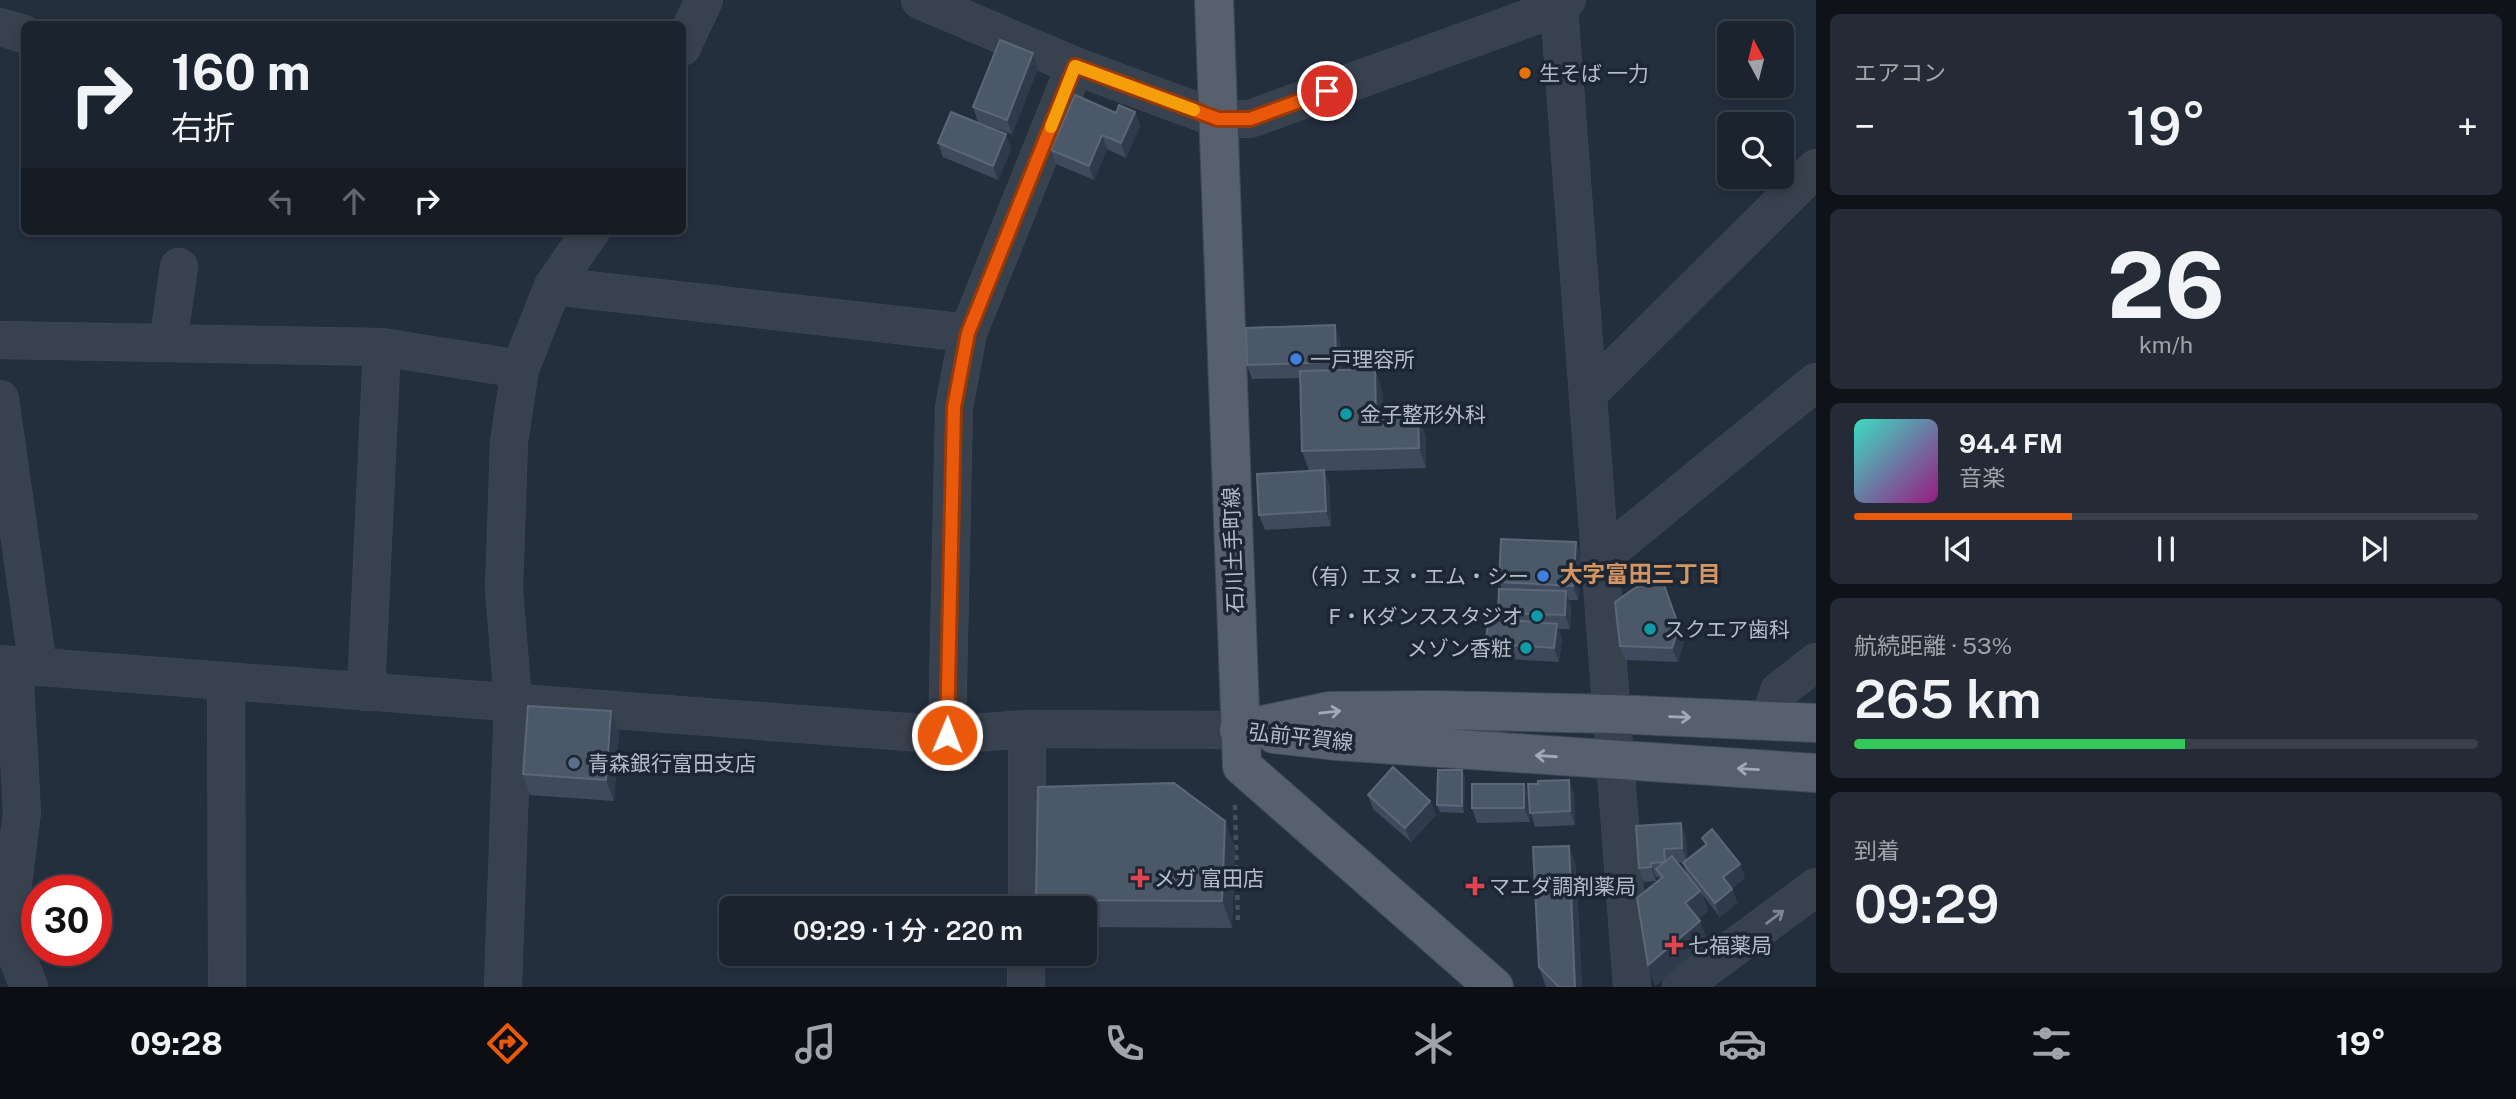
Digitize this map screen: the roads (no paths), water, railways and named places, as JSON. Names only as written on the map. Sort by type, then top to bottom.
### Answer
[{"type":"main road","name":"石川土手町線","points":[[1214,0],[1242,765],[1494,987]]},
{"type":"main road","name":"弘前平賀線","points":[[1239,730],[1329,711],[1433,710],[1612,714],[1816,723]]},
{"type":"main road","name":"弘前平賀線","points":[[1239,730],[1336,741],[1816,773]]},
{"type":"street","points":[[686,38],[704,0]]},
{"type":"street","points":[[920,0],[1075,66],[1218,119],[1250,119],[1563,4],[1632,987]]},
{"type":"street","points":[[0,27],[21,33]]},
{"type":"street","points":[[947,735],[954,407],[968,333],[1075,66]]},
{"type":"street","points":[[1589,393],[1816,168]]},
{"type":"street","points":[[503,987],[513,701],[504,589],[509,442],[520,369],[553,286],[588,235]]},
{"type":"street","points":[[168,343],[179,267]]},
{"type":"street","points":[[553,286],[968,333]]},
{"type":"street","points":[[0,340],[382,347],[520,369]]},
{"type":"street","points":[[366,692],[382,347]]},
{"type":"street","points":[[1601,558],[1816,382]]},
{"type":"street","points":[[0,399],[17,665],[22,812],[6,891],[13,946],[29,987]]},
{"type":"street","points":[[1769,721],[1779,691],[1816,662]]},
{"type":"street","points":[[17,665],[947,735],[1027,729],[1239,730]]},
{"type":"street","points":[[226,682],[227,987]]},
{"type":"street","points":[[1027,729],[1027,896]]},
{"type":"street","points":[[1681,987],[1816,887]]},
{"type":"street","points":[[1026,966],[1026,987]]},
{"type":"place","name":"生そば 一力","points":[[1525,73]]},
{"type":"place","name":"一戸理容所","points":[[1296,359]]},
{"type":"place","name":"金子整形外科","points":[[1346,414]]},
{"type":"place","name":"（有）エヌ・エム・シー","points":[[1543,576]]},
{"type":"place","name":"F・Kダンススタジオ","points":[[1537,616]]},
{"type":"place","name":"スクエア歯科","points":[[1650,629]]},
{"type":"place","name":"メゾン香粧","points":[[1526,648]]},
{"type":"place","name":"青森銀行富田支店","points":[[574,763]]},
{"type":"place","name":"メガ 富田店","points":[[1140,878]]},
{"type":"place","name":"マエダ調剤薬局","points":[[1475,886]]},
{"type":"place","name":"七福薬局","points":[[1674,945]]},
{"type":"district","name":"大字富田三丁目","points":[[1640,573]]}]
